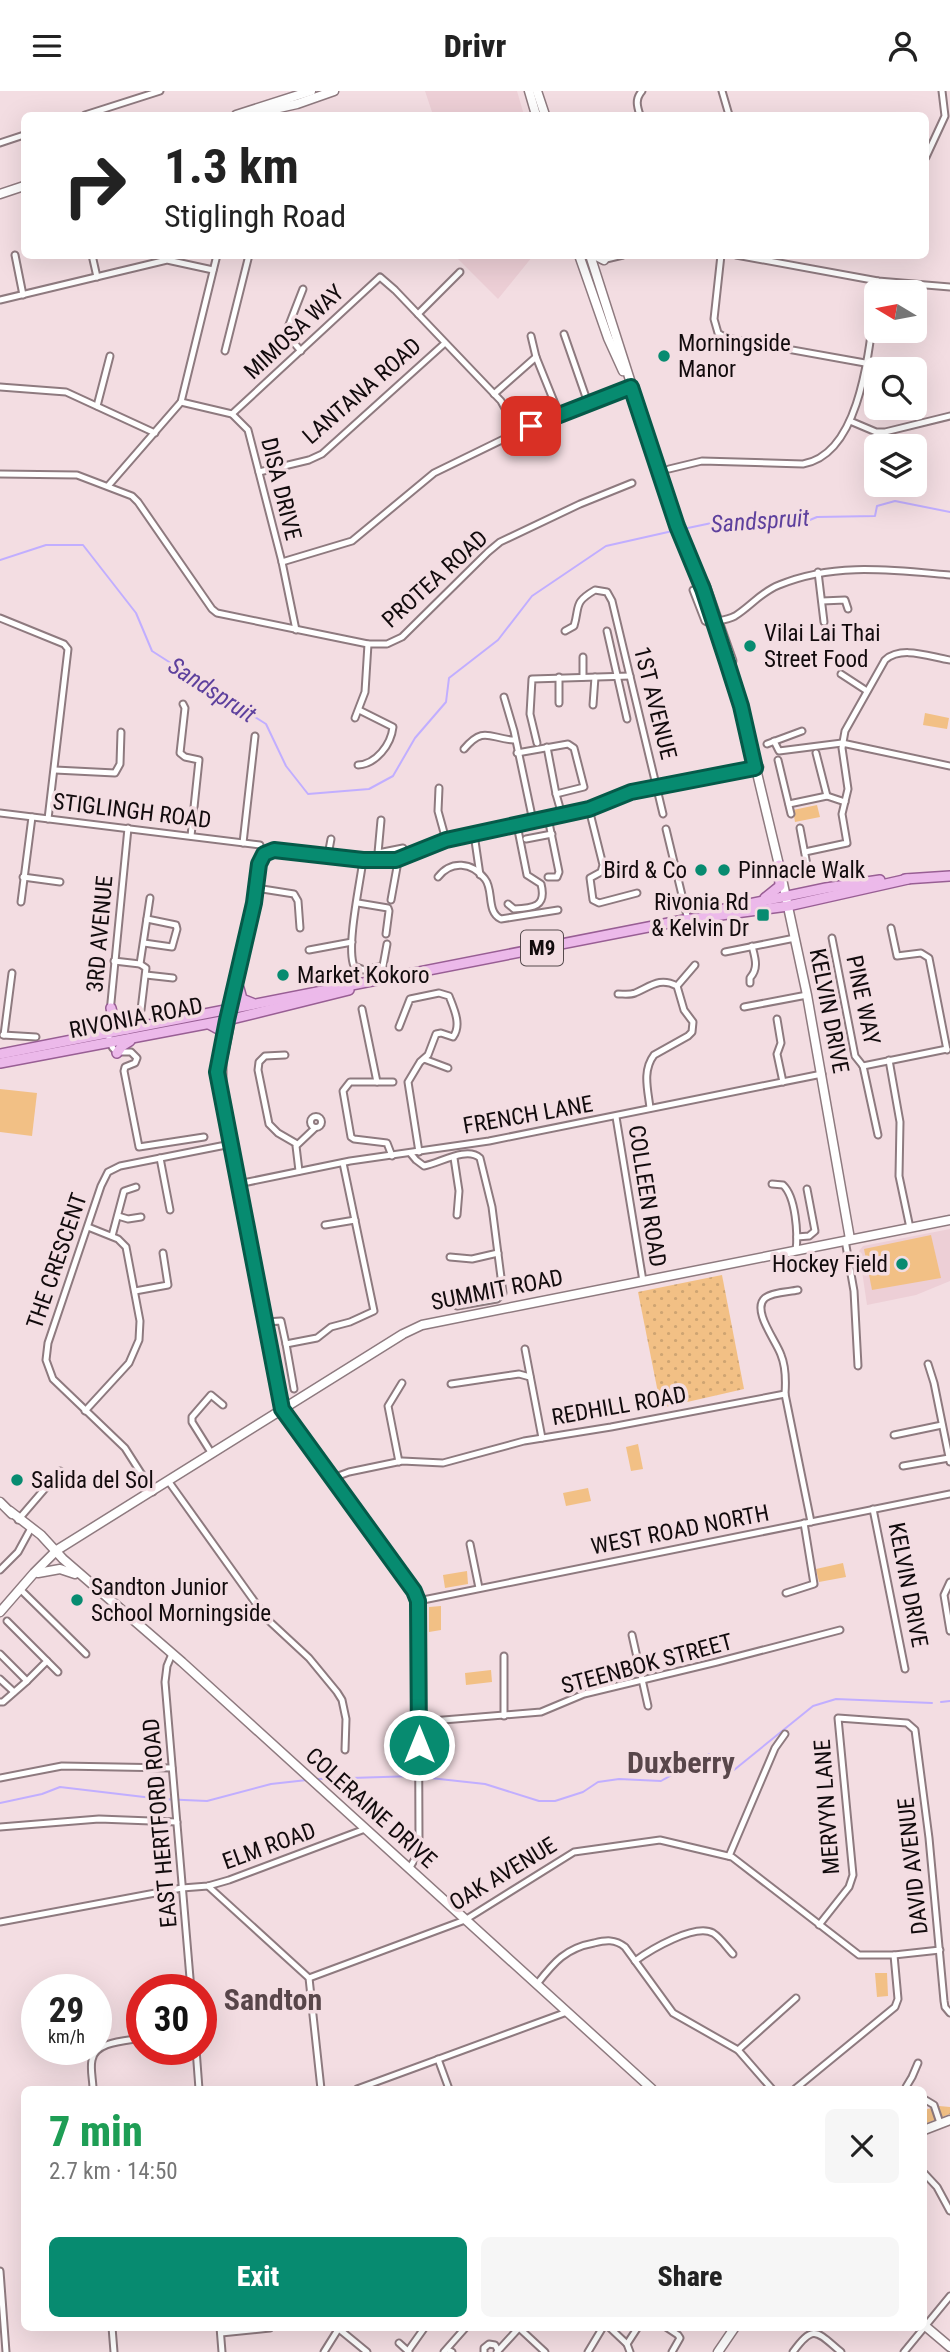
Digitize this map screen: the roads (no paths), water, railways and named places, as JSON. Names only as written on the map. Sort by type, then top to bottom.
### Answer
[{"type":"main road","points":[[256,112],[312,91]]},
{"type":"main road","points":[[246,112],[296,97],[334,91]]},
{"type":"main road","points":[[528,91],[535,112]]},
{"type":"main road","points":[[537,91],[544,112]]},
{"type":"main road","points":[[0,194],[21,187]]},
{"type":"main road","name":"KELVIN DRIVE","points":[[592,259],[671,508],[683,544],[716,621],[741,706],[807,995],[847,1240]]},
{"type":"main road","points":[[598,259],[604,260]]},
{"type":"main road","name":"KELVIN DRIVE","points":[[580,260],[608,338],[632,388]]},
{"type":"main road","points":[[754,904],[778,889],[779,865]]},
{"type":"main road","name":"RIVONIA ROAD","points":[[0,1063],[109,1037],[127,1029],[232,1008],[908,879],[950,876]]},
{"type":"main road","name":"RIVONIA ROAD","points":[[686,920],[754,904],[787,902]]},
{"type":"main road","name":"RIVONIA ROAD","points":[[0,1054],[229,1020],[401,975]]},
{"type":"main road","points":[[239,988],[242,999],[256,1004]]},
{"type":"main road","points":[[111,1008],[114,1021],[127,1029]]},
{"type":"main road","points":[[206,1024],[220,1030],[223,1040]]},
{"type":"main road","points":[[117,1053],[127,1042],[155,1036],[162,1031]]},
{"type":"main road","name":"SUMMIT ROAD","points":[[57,1554],[282,1409],[422,1325],[950,1220]]},
{"type":"main road","name":"COLERAINE DRIVE","points":[[0,1502],[172,1654],[649,2086]]},
{"type":"main road","points":[[57,1554],[22,1591],[0,1612],[57,1554]]},
{"type":"main road","points":[[38,1573],[65,1569],[84,1578]]},
{"type":"main road","points":[[927,2129],[950,2120]]},
{"type":"main road","points":[[927,2328],[950,2347]]},
{"type":"main road","points":[[718,2352],[732,2331]]},
{"type":"street","points":[[94,112],[160,91]]},
{"type":"street","points":[[639,112],[638,95],[642,91]]},
{"type":"street","points":[[722,91],[728,112]]},
{"type":"street","points":[[929,151],[945,116],[942,91]]},
{"type":"street","points":[[0,143],[21,136]]},
{"type":"street","points":[[15,255],[23,295]]},
{"type":"street","points":[[93,259],[97,277]]},
{"type":"street","points":[[0,300],[163,259]]},
{"type":"street","points":[[171,259],[213,270]]},
{"type":"street","points":[[0,474],[77,475],[108,486],[181,402],[216,259]]},
{"type":"street","points":[[225,351],[247,259]]},
{"type":"street","points":[[721,259],[714,319],[718,334],[726,338],[864,363]]},
{"type":"street","points":[[757,259],[872,280]]},
{"type":"street","points":[[789,265],[790,259]]},
{"type":"street","points":[[460,272],[418,314],[494,394],[507,411],[517,432]]},
{"type":"street","name":"MIMOSA WAY","points":[[232,414],[380,277],[418,314]]},
{"type":"street","points":[[928,285],[950,287]]},
{"type":"street","points":[[301,351],[291,341],[287,330],[303,289]]},
{"type":"street","points":[[564,334],[588,403]]},
{"type":"street","points":[[531,336],[536,357],[559,414]]},
{"type":"street","name":"LANTANA ROAD","points":[[259,472],[309,460],[322,454],[445,343]]},
{"type":"street","points":[[97,406],[110,356]]},
{"type":"street","points":[[494,394],[536,357]]},
{"type":"street","points":[[669,469],[702,461],[807,464],[833,448],[850,421],[861,390],[864,370]]},
{"type":"street","points":[[0,387],[57,390],[73,394],[155,433]]},
{"type":"street","points":[[282,562],[352,541],[427,476],[517,432],[632,388]]},
{"type":"street","points":[[531,426],[530,415],[533,409],[553,400]]},
{"type":"street","points":[[181,402],[232,414]]},
{"type":"street","name":"DISA DRIVE","points":[[232,414],[250,434],[296,630]]},
{"type":"street","points":[[850,421],[876,432],[885,432],[950,417]]},
{"type":"street","name":"PROTEA ROAD","points":[[108,486],[137,500],[212,609],[224,615],[296,630],[368,644],[387,644],[402,637],[500,543],[580,504],[632,483]]},
{"type":"street","points":[[694,590],[705,621],[716,621],[735,616],[770,589],[818,572],[864,569],[950,575]]},
{"type":"street","points":[[818,572],[824,622]]},
{"type":"street","name":"1ST AVENUE","points":[[565,631],[574,626],[576,607],[592,590],[607,592],[612,601],[663,814]]},
{"type":"street","points":[[822,601],[845,600],[848,609]]},
{"type":"street","points":[[0,618],[64,644],[68,649],[48,819]]},
{"type":"street","points":[[607,631],[627,719]]},
{"type":"street","points":[[355,718],[365,692],[368,644]]},
{"type":"street","points":[[805,852],[847,843],[842,814],[848,789],[842,743],[845,731],[886,660],[903,652],[950,660]]},
{"type":"street","points":[[583,657],[583,677]]},
{"type":"street","points":[[841,674],[867,691]]},
{"type":"street","points":[[537,743],[530,715],[531,681],[535,678],[630,676]]},
{"type":"street","points":[[559,677],[559,703]]},
{"type":"street","points":[[593,705],[595,677]]},
{"type":"street","points":[[504,698],[533,821]]},
{"type":"street","points":[[183,703],[185,708],[180,753],[199,760],[191,836]]},
{"type":"street","points":[[358,765],[371,763],[388,743],[393,727],[359,710]]},
{"type":"street","points":[[802,731],[770,742],[777,750],[782,751],[842,743],[950,767]]},
{"type":"street","points":[[55,770],[115,773],[120,764],[121,732]]},
{"type":"street","points":[[464,748],[486,733],[514,740]]},
{"type":"street","points":[[243,843],[255,736]]},
{"type":"street","points":[[517,753],[568,744],[574,748],[585,785],[583,789],[556,795]]},
{"type":"street","points":[[547,747],[562,815]]},
{"type":"street","points":[[816,753],[827,796]]},
{"type":"street","points":[[778,760],[791,814]]},
{"type":"street","points":[[223,1100],[217,1072],[254,903],[259,864],[264,854],[274,850],[363,860],[396,860],[446,840],[589,809],[631,792],[757,768]]},
{"type":"street","points":[[439,788],[438,811],[446,840]]},
{"type":"street","points":[[789,804],[827,796],[845,802]]},
{"type":"street","points":[[589,809],[603,865],[601,872],[590,879],[594,901],[599,903],[637,893]]},
{"type":"street","name":"STIGLINGH ROAD","points":[[0,813],[260,845]]},
{"type":"street","points":[[21,902],[32,817]]},
{"type":"street","points":[[548,818],[559,872],[557,877],[548,877]]},
{"type":"street","points":[[373,860],[378,853],[381,820]]},
{"type":"street","points":[[508,904],[514,909],[534,907],[544,895],[541,884],[527,875],[517,825]]},
{"type":"street","name":"3RD AVENUE","points":[[109,1037],[128,828]]},
{"type":"street","points":[[800,828],[807,865]]},
{"type":"street","points":[[666,829],[686,920]]},
{"type":"street","points":[[474,834],[480,875]]},
{"type":"street","points":[[526,839],[552,834]]},
{"type":"street","points":[[328,855],[331,839]]},
{"type":"street","points":[[378,853],[403,848]]},
{"type":"street","points":[[363,860],[352,942],[351,956],[354,966],[358,969],[384,964],[387,944]]},
{"type":"street","points":[[391,900],[396,860]]},
{"type":"street","points":[[438,877],[446,869],[461,864],[470,867],[488,883],[496,917],[505,919],[558,910]]},
{"type":"street","points":[[23,877],[60,882]]},
{"type":"street","points":[[256,888],[293,894],[298,899],[300,928]]},
{"type":"street","points":[[141,964],[150,898]]},
{"type":"street","points":[[232,1008],[239,988],[255,912],[254,903]]},
{"type":"street","points":[[358,903],[388,908],[386,934]]},
{"type":"street","points":[[144,943],[172,947],[177,929],[172,922],[147,919]]},
{"type":"street","points":[[863,1066],[948,1049],[929,958],[921,953],[897,956],[891,928]]},
{"type":"street","points":[[724,952],[795,938]]},
{"type":"street","name":"PINE WAY","points":[[832,938],[855,1056],[863,1066],[878,1135]]},
{"type":"street","points":[[309,950],[352,942]]},
{"type":"street","points":[[750,982],[756,965],[752,946]]},
{"type":"street","points":[[114,961],[141,964],[146,968],[141,1010]]},
{"type":"street","points":[[677,986],[695,965]]},
{"type":"street","points":[[12,973],[2,1035],[36,1037]]},
{"type":"street","points":[[146,975],[173,978]]},
{"type":"street","points":[[618,994],[633,994],[652,983],[664,981],[677,986]]},
{"type":"street","points":[[650,1108],[646,1079],[650,1060],[688,1036],[694,1028],[684,1010],[677,986]]},
{"type":"street","points":[[400,1027],[410,999],[439,993],[449,996],[458,1029],[453,1037],[436,1034],[428,1055],[420,1062],[408,1082],[419,1153]]},
{"type":"street","points":[[744,1007],[807,995]]},
{"type":"street","points":[[362,1009],[377,1082]]},
{"type":"street","points":[[777,1019],[781,1045],[777,1052],[783,1082]]},
{"type":"street","points":[[229,1020],[223,1062],[223,1100],[282,1409],[414,1591],[418,1601],[419,1845],[409,1869]]},
{"type":"street","points":[[109,1037],[113,1050],[117,1053],[131,1052],[137,1058],[135,1063],[125,1067],[124,1071],[139,1148],[204,1137]]},
{"type":"street","points":[[285,1055],[265,1056],[259,1062],[258,1070],[269,1123],[278,1133],[297,1144]]},
{"type":"street","points":[[424,1059],[448,1068]]},
{"type":"street","points":[[889,1061],[900,1122],[899,1176],[910,1228]]},
{"type":"street","name":"FRENCH LANE","points":[[238,1184],[343,1163],[419,1153],[616,1117],[822,1074]]},
{"type":"street","points":[[392,1156],[387,1143],[355,1139],[350,1134],[343,1097],[344,1088],[351,1082],[393,1082]]},
{"type":"street","name":"COLLEEN ROAD","points":[[616,1117],[643,1281]]},
{"type":"street","points":[[299,1171],[297,1144],[315,1128]]},
{"type":"street","name":"THE CRESCENT","points":[[153,1492],[125,1448],[53,1379],[46,1360],[48,1343],[108,1172],[117,1167],[231,1144]]},
{"type":"street","points":[[411,1154],[425,1166],[470,1153],[480,1158],[492,1207],[503,1289],[501,1297],[457,1306]]},
{"type":"street","points":[[160,1158],[170,1210]]},
{"type":"street","points":[[454,1158],[459,1191],[457,1215]]},
{"type":"street","points":[[286,1344],[317,1338],[331,1327],[348,1323],[374,1311],[343,1163]]},
{"type":"street","points":[[772,1184],[783,1185],[788,1191],[797,1237],[796,1251]]},
{"type":"street","points":[[112,1236],[125,1190],[136,1187]]},
{"type":"street","points":[[797,1237],[809,1236],[815,1231],[807,1189]]},
{"type":"street","points":[[118,1216],[127,1219],[141,1217]]},
{"type":"street","points":[[325,1225],[355,1220]]},
{"type":"street","points":[[85,1411],[129,1363],[136,1351],[141,1327],[126,1247],[112,1236],[88,1227]]},
{"type":"street","points":[[847,1240],[855,1297],[858,1366]]},
{"type":"street","points":[[135,1291],[168,1285],[163,1253]]},
{"type":"street","points":[[450,1257],[472,1259],[498,1253]]},
{"type":"street","points":[[786,1593],[814,1584],[807,1523],[785,1394],[785,1372],[781,1355],[765,1324],[762,1304],[768,1296],[798,1290]]},
{"type":"street","points":[[266,1322],[281,1321],[294,1389]]},
{"type":"street","points":[[525,1349],[542,1438]]},
{"type":"street","points":[[903,1466],[949,1460],[928,1364]]},
{"type":"street","points":[[451,1384],[519,1374],[530,1377]]},
{"type":"street","points":[[399,1462],[388,1406],[402,1383]]},
{"type":"street","name":"REDHILL ROAD","points":[[332,1478],[399,1462],[443,1463],[542,1438],[785,1394]]},
{"type":"street","points":[[212,1454],[192,1422],[192,1417],[211,1395],[223,1405]]},
{"type":"street","points":[[894,1435],[943,1425]]},
{"type":"street","points":[[19,1519],[60,1471]]},
{"type":"street","points":[[169,1482],[267,1619],[309,1658],[337,1692],[342,1700],[346,1719],[345,1750]]},
{"type":"street","name":"WEST ROAD NORTH","points":[[418,1601],[950,1494]]},
{"type":"street","name":"KELVIN DRIVE","points":[[873,1509],[905,1669]]},
{"type":"street","points":[[0,1570],[16,1555],[28,1527]]},
{"type":"street","points":[[470,1544],[479,1588]]},
{"type":"street","points":[[950,1582],[944,1595],[950,1632]]},
{"type":"street","points":[[22,1591],[86,1654]]},
{"type":"street","points":[[7,1621],[58,1672]]},
{"type":"street","name":"STEENBOK STREET","points":[[419,1722],[541,1712],[584,1694],[840,1630]]},
{"type":"street","points":[[632,1635],[648,1706]]},
{"type":"street","points":[[0,1654],[27,1681]]},
{"type":"street","name":"EAST HERTFORD ROAD","points":[[172,1654],[165,1676],[190,1974]]},
{"type":"street","points":[[504,1656],[504,1716]]},
{"type":"street","points":[[0,1702],[47,1661]]},
{"type":"street","points":[[0,1679],[14,1692]]},
{"type":"street","name":"MERVYN LANE","points":[[819,1925],[849,1887],[853,1875],[838,1719],[904,1722]]},
{"type":"street","name":"DAVID AVENUE","points":[[904,1722],[915,1730],[945,2007],[949,2013]]},
{"type":"street","points":[[729,1856],[775,1748],[785,1734]]},
{"type":"street","points":[[0,1778],[62,1766],[173,1768]]},
{"type":"street","points":[[0,1827],[99,1819],[177,1822]]},
{"type":"street","name":"ELM ROAD","points":[[0,1922],[182,1888],[208,1886],[365,1829]]},
{"type":"street","name":"OAK AVENUE","points":[[309,1978],[465,1920],[579,1850],[663,1840],[729,1856],[859,1955],[894,1955],[940,1949]]},
{"type":"street","points":[[208,1886],[309,1978],[321,2086]]},
{"type":"street","points":[[635,1961],[660,1946],[696,1931],[708,1931],[715,1935],[733,1954]]},
{"type":"street","points":[[537,1984],[564,1954],[573,1948],[604,1941],[619,1943],[625,1947],[673,2013],[738,2050],[769,2086]]},
{"type":"street","points":[[799,2086],[895,2007],[898,1999],[894,1955]]},
{"type":"street","points":[[738,2050],[796,1998]]},
{"type":"street","points":[[365,2086],[567,2012]]},
{"type":"street","points":[[93,2086],[92,2060],[97,2050],[105,2045],[126,2041]]},
{"type":"street","points":[[438,2059],[448,2086]]},
{"type":"street","points":[[908,2086],[918,2063]]},
{"type":"street","points":[[197,2065],[199,2086]]},
{"type":"street","points":[[927,2101],[934,2105],[940,2123]]},
{"type":"street","points":[[927,2175],[937,2187],[950,2211]]},
{"type":"street","points":[[0,2271],[6,2352]]},
{"type":"street","points":[[927,2324],[950,2296]]},
{"type":"street","points":[[112,2331],[114,2352]]},
{"type":"street","points":[[220,2331],[222,2352]]},
{"type":"street","points":[[324,2352],[337,2331]]},
{"type":"street","points":[[342,2331],[367,2352]]},
{"type":"street","points":[[399,2343],[408,2351],[422,2331]]},
{"type":"street","points":[[449,2352],[463,2331]]},
{"type":"street","points":[[484,2352],[484,2348],[489,2344],[495,2344],[498,2351],[516,2331]]},
{"type":"street","points":[[522,2331],[545,2352]]},
{"type":"street","points":[[588,2352],[601,2331]]},
{"type":"street","points":[[613,2331],[627,2344],[630,2352]]},
{"type":"street","points":[[627,2344],[635,2331]]},
{"type":"street","points":[[671,2331],[680,2338],[672,2352]]},
{"type":"street","points":[[904,2352],[921,2331]]},
{"type":"street","points":[[793,2352],[806,2336],[816,2333],[841,2352]]},
{"type":"waterway","name":"Sandspruit","points":[[683,529],[726,520],[805,522],[817,517],[875,516],[877,506],[895,501],[950,512]]},
{"type":"waterway","name":"Sandspruit","points":[[0,560],[46,545],[83,545],[136,613],[152,651],[266,724],[286,766],[308,794],[369,789],[393,776],[415,738],[446,702],[449,678],[498,640],[532,596],[606,546],[677,530]]},
{"type":"waterway","points":[[421,1777],[485,1784],[539,1801],[555,1801],[583,1792],[598,1782],[619,1779],[661,1781],[709,1754],[718,1765],[734,1770],[813,1706],[836,1699],[932,1703]]},
{"type":"waterway","points":[[941,1702],[950,1701]]},
{"type":"waterway","points":[[317,1779],[416,1776]]},
{"type":"waterway","points":[[0,1803],[42,1794],[60,1787],[161,1799],[207,1801],[271,1784],[307,1780]]},
{"type":"place","name":"Morningside Manor","points":[[664,356]]},
{"type":"place","name":"Vilai Lai Thai Street Food","points":[[750,646]]},
{"type":"place","name":"Bird & Co","points":[[701,870]]},
{"type":"place","name":"Pinnacle Walk","points":[[724,870]]},
{"type":"place","name":"Rivonia Rd & Kelvin Dr","points":[[763,915]]},
{"type":"place","name":"Market Kokoro","points":[[283,975]]},
{"type":"place","name":"Hockey Field","points":[[902,1264]]},
{"type":"place","name":"Salida del Sol","points":[[17,1480]]},
{"type":"place","name":"Sandton Junior School Morningside","points":[[77,1600]]},
{"type":"district","name":"Duxberry","points":[[681,1762]]},
{"type":"district","name":"Sandton","points":[[273,1999]]}]
